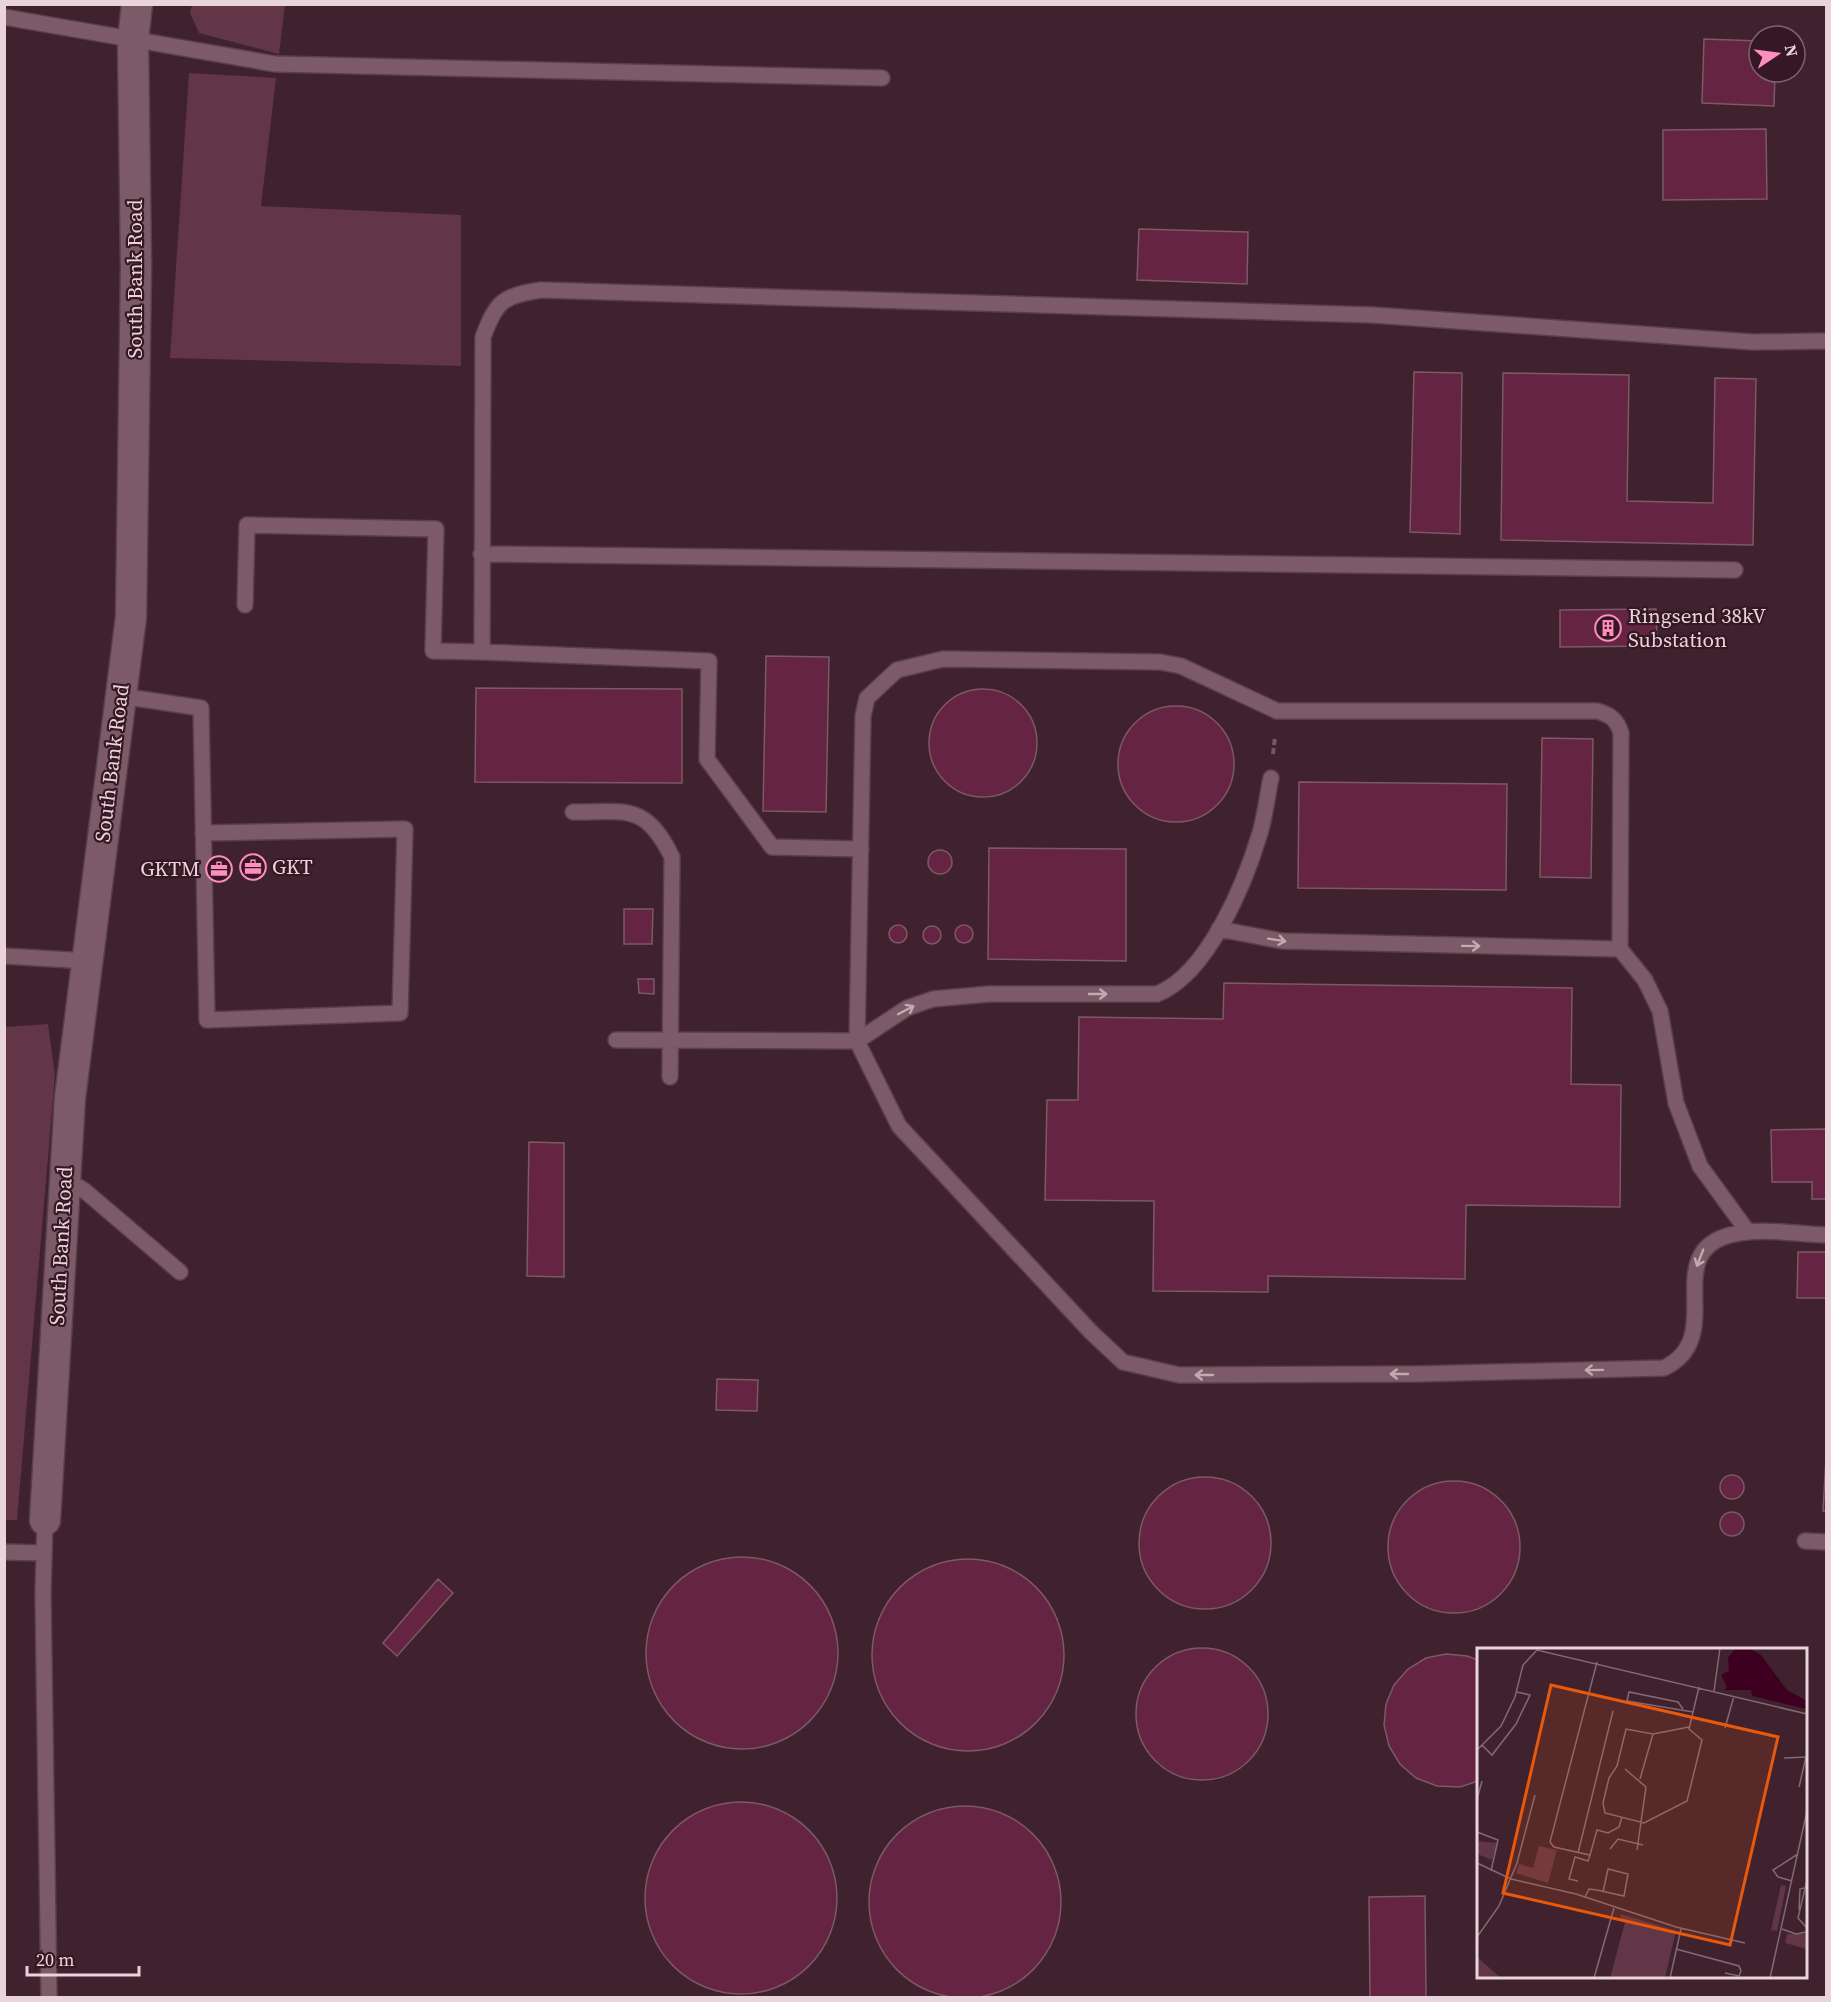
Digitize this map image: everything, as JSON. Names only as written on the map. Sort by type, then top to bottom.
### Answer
[{"type":"street","name":"South Bank Road","points":[[45,1521],[70,1098],[132,594],[136,266],[133,40],[137,4]]},
{"type":"lane","points":[[4,17],[275,64],[882,78]]},
{"type":"lane","points":[[482,652],[483,337],[494,309],[515,294],[541,290],[1373,315],[1754,342],[1827,341]]},
{"type":"lane","points":[[245,605],[247,525],[436,529],[434,651],[709,662],[707,759],[772,847],[861,849]]},
{"type":"lane","points":[[481,554],[1735,570]]},
{"type":"lane","points":[[1748,1232],[1700,1166],[1676,1103],[1660,1011],[1645,981],[1620,949],[1621,733],[1618,722],[1608,714],[1585,711],[1277,711],[1180,666],[1160,662],[943,659],[897,670],[867,698],[863,716],[856,1041],[899,1126],[1090,1332],[1123,1362],[1179,1375],[1417,1374],[1664,1368],[1678,1361],[1690,1347],[1694,1330],[1696,1265],[1704,1248],[1713,1241],[1748,1232],[1827,1235]]},
{"type":"lane","points":[[121,696],[201,708],[203,833],[207,1020],[400,1012],[405,830],[203,833]]},
{"type":"lane","points":[[616,1040],[856,1041],[907,1008],[933,999],[988,994],[1157,994],[1171,988],[1183,978],[1219,929],[1260,833],[1271,778]]},
{"type":"lane","points":[[573,812],[631,813],[648,821],[660,834],[672,857],[670,1077]]},
{"type":"lane","points":[[1219,929],[1282,941],[1620,949]]},
{"type":"lane","points":[[4,956],[87,961]]},
{"type":"lane","points":[[65,1179],[86,1191],[180,1272]]},
{"type":"lane","points":[[45,1521],[49,1998]]},
{"type":"lane","points":[[1805,1541],[1827,1542]]},
{"type":"lane","points":[[4,1552],[44,1553]]},
{"type":"path","points":[[1271,778],[1277,711]]},
{"type":"shaded area","points":[[192,5],[285,5],[279,54],[199,33],[190,13]]},
{"type":"shaded area","points":[[189,73],[276,78],[261,206],[461,215],[461,366],[170,358]]},
{"type":"shaded area","points":[[48,1024],[55,1075],[17,1520],[5,1520],[5,1027]]},
{"type":"building","points":[[1704,39],[1747,41],[1747,84],[1775,84],[1774,106],[1702,103]]},
{"type":"building","points":[[1766,129],[1767,199],[1663,200],[1663,130]]},
{"type":"building","points":[[1139,229],[1248,232],[1247,284],[1137,280]]},
{"type":"building","points":[[1414,372],[1462,373],[1460,534],[1410,532]]},
{"type":"building","points":[[1503,373],[1629,375],[1627,501],[1713,503],[1715,378],[1756,379],[1753,545],[1501,540]]},
{"type":"building","name":"Ringsend 38kV Substation","points":[[1656,609],[1657,646],[1560,647],[1560,610]]},
{"type":"building","points":[[766,656],[829,657],[826,812],[763,811]]},
{"type":"building","points":[[476,688],[682,689],[682,783],[475,782]]},
{"type":"building","points":[[983,689],[1004,693],[1021,705],[1033,722],[1037,743],[1033,764],[1021,781],[1004,793],[983,797],[962,793],[945,781],[933,764],[929,743],[933,722],[945,705],[962,693]]},
{"type":"building","points":[[1176,706],[1198,710],[1217,723],[1230,742],[1234,764],[1230,786],[1217,805],[1198,818],[1176,822],[1154,818],[1135,805],[1122,786],[1118,764],[1122,742],[1135,723],[1154,710]]},
{"type":"building","points":[[1542,738],[1593,739],[1591,878],[1540,877]]},
{"type":"building","points":[[1299,782],[1507,784],[1506,890],[1298,888]]},
{"type":"building","points":[[989,848],[1126,849],[1126,961],[988,959]]},
{"type":"building","points":[[940,850],[949,853],[952,862],[949,871],[940,874],[931,871],[928,862],[931,853]]},
{"type":"building","points":[[624,909],[653,909],[652,944],[624,944]]},
{"type":"building","points":[[894,925],[902,925],[907,930],[905,941],[894,943],[889,938],[889,930]]},
{"type":"building","points":[[960,925],[968,925],[973,930],[971,941],[960,943],[955,938],[955,930]]},
{"type":"building","points":[[928,926],[936,926],[941,931],[939,942],[928,944],[923,939],[923,931]]},
{"type":"building","points":[[638,979],[654,979],[654,994],[639,993]]},
{"type":"building","points":[[1224,983],[1572,988],[1571,1084],[1621,1085],[1620,1207],[1466,1205],[1465,1279],[1268,1276],[1268,1292],[1153,1291],[1154,1201],[1045,1200],[1047,1100],[1078,1100],[1079,1017],[1223,1019]]},
{"type":"building","points":[[1826,1129],[1826,1199],[1812,1199],[1812,1182],[1772,1182],[1771,1130]]},
{"type":"building","points":[[529,1142],[564,1143],[564,1277],[527,1276]]},
{"type":"building","points":[[1798,1252],[1826,1252],[1826,1298],[1797,1298]]},
{"type":"building","points":[[717,1379],[758,1380],[757,1411],[716,1410]]},
{"type":"building","points":[[1826,1458],[1826,1511],[1823,1511]]},
{"type":"building","points":[[1732,1475],[1741,1478],[1744,1487],[1741,1496],[1732,1499],[1723,1496],[1720,1487],[1723,1478]]},
{"type":"building","points":[[1205,1477],[1230,1482],[1252,1496],[1266,1518],[1271,1543],[1266,1568],[1252,1590],[1230,1604],[1205,1609],[1180,1604],[1158,1590],[1144,1568],[1139,1543],[1144,1518],[1158,1496],[1180,1482]]},
{"type":"building","points":[[1454,1481],[1479,1486],[1501,1500],[1515,1522],[1520,1547],[1515,1572],[1501,1594],[1479,1608],[1454,1613],[1429,1608],[1407,1594],[1393,1572],[1388,1547],[1393,1522],[1407,1500],[1429,1486]]},
{"type":"building","points":[[1732,1512],[1741,1515],[1744,1524],[1741,1533],[1732,1536],[1723,1533],[1720,1524],[1723,1515]]},
{"type":"building","points":[[733,1557],[751,1557],[779,1564],[810,1585],[831,1616],[838,1653],[831,1690],[810,1721],[779,1742],[751,1749],[733,1749],[697,1738],[668,1714],[657,1698],[650,1681],[646,1662],[646,1644],[657,1608],[681,1579],[697,1568],[714,1561]]},
{"type":"building","points":[[968,1559],[1005,1566],[1036,1587],[1057,1618],[1064,1655],[1057,1692],[1036,1723],[1005,1744],[968,1751],[931,1744],[900,1723],[879,1692],[872,1655],[879,1618],[900,1587],[931,1566]]},
{"type":"building","points":[[438,1579],[453,1593],[397,1656],[383,1643]]},
{"type":"building","points":[[1202,1648],[1227,1653],[1249,1667],[1263,1689],[1268,1714],[1263,1739],[1249,1761],[1227,1775],[1202,1780],[1177,1775],[1155,1761],[1141,1739],[1136,1714],[1141,1689],[1155,1667],[1177,1653]]},
{"type":"building","points":[[1446,1654],[1477,1660],[1477,1781],[1460,1787],[1437,1786],[1416,1778],[1400,1764],[1389,1746],[1384,1725],[1386,1704],[1394,1685],[1408,1669],[1426,1658]]},
{"type":"building","points":[[732,1802],[750,1802],[778,1809],[809,1830],[830,1861],[837,1898],[830,1935],[809,1966],[778,1987],[750,1994],[732,1994],[696,1983],[667,1959],[656,1943],[649,1926],[645,1907],[645,1889],[656,1853],[680,1824],[696,1813],[713,1806]]},
{"type":"building","points":[[965,1806],[1002,1813],[1033,1834],[1054,1865],[1061,1902],[1054,1939],[1033,1970],[1002,1991],[965,1998],[928,1991],[897,1970],[876,1939],[869,1902],[876,1865],[897,1834],[928,1813]]},
{"type":"building","points":[[1425,1896],[1426,1998],[1370,1998],[1369,1897]]},
{"type":"place","name":"Ringsend 38kV Substation","points":[[1608,628]]},
{"type":"place","name":"GKT","points":[[253,867]]},
{"type":"place","name":"GKTM","points":[[219,869]]}]
